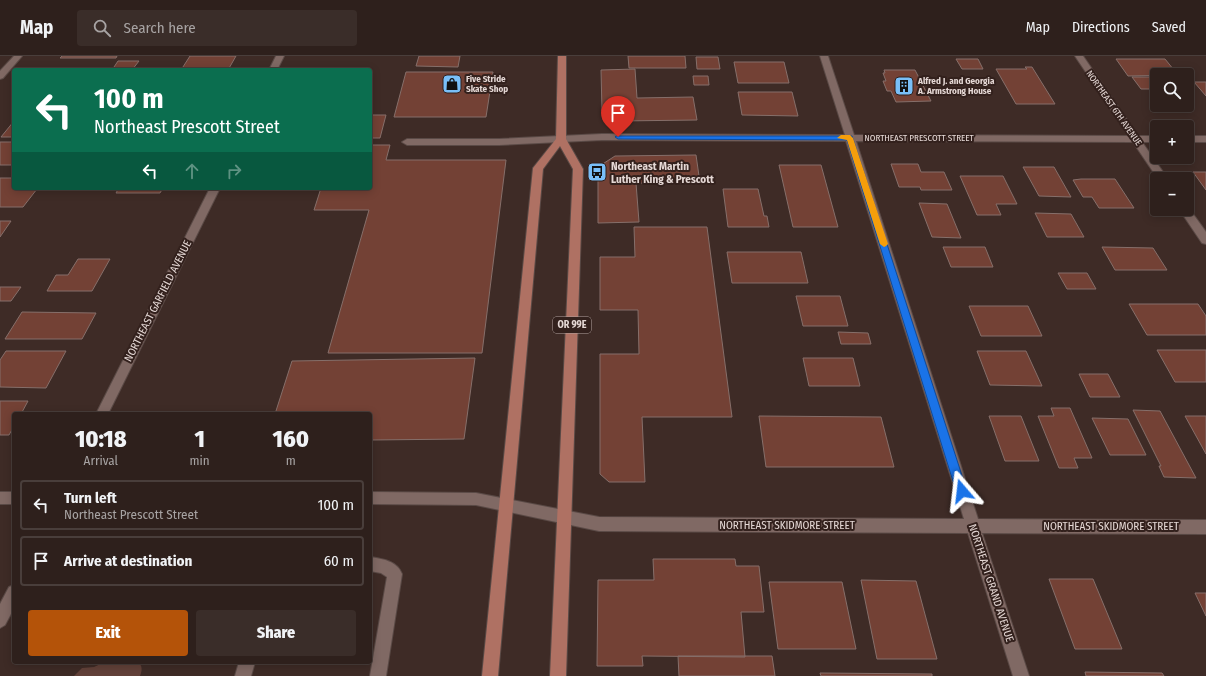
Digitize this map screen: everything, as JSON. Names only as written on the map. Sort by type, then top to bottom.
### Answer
[{"type":"main road","points":[[490,676],[538,168],[561,139],[562,56]]},
{"type":"main road","name":"OR 99E","points":[[558,676],[578,169],[561,139]]},
{"type":"street","points":[[0,76],[18,56]]},
{"type":"street","points":[[275,68],[280,56]]},
{"type":"street","name":"NORTHEAST GRAND AVENUE","points":[[824,56],[1021,676]]},
{"type":"street","name":"NORTHEAST 6TH AVENUE","points":[[1079,56],[1159,172]]},
{"type":"street","name":"NORTHEAST PRESCOTT STREET","points":[[407,142],[499,142],[602,137],[1150,139]]},
{"type":"street","points":[[1194,139],[1206,139]]},
{"type":"street","name":"NORTHEAST GARFIELD AVENUE","points":[[103,412],[214,190]]},
{"type":"street","points":[[1189,216],[1206,240]]},
{"type":"street","points":[[0,498],[12,498]]},
{"type":"street","name":"NORTHEAST SKIDMORE STREET","points":[[372,498],[476,499],[599,524],[1206,527]]},
{"type":"street","points":[[372,564],[384,566],[395,574],[378,676]]},
{"type":"street","points":[[0,620],[12,596]]},
{"type":"street","points":[[242,676],[246,664]]},
{"type":"shaded area","points":[[101,664],[140,664],[142,670],[140,676],[74,676],[82,668],[94,667]]},
{"type":"building","points":[[62,56],[117,56],[116,58],[60,58]]},
{"type":"building","points":[[190,56],[236,56],[229,68],[182,68]]},
{"type":"building","points":[[419,56],[460,56],[458,67],[416,66]]},
{"type":"building","points":[[628,56],[685,56],[686,68],[629,68]]},
{"type":"building","points":[[696,57],[718,57],[720,69],[697,69]]},
{"type":"building","points":[[956,59],[978,59],[983,69],[962,69]]},
{"type":"building","points":[[1116,59],[1165,59],[1172,68],[1150,68],[1150,76],[1128,76]]},
{"type":"building","points":[[118,61],[139,61],[134,68],[113,68]]},
{"type":"building","points":[[734,62],[784,62],[789,83],[738,83]]},
{"type":"building","points":[[1025,67],[1032,67],[1055,104],[1016,104],[996,69],[1027,69]]},
{"type":"building","points":[[635,69],[637,98],[693,97],[697,120],[619,121],[602,111],[601,70]]},
{"type":"building","name":"Alfred J. and Georgia A. Armstrong House","points":[[884,70],[915,70],[931,101],[896,102],[891,91],[887,91],[883,81],[886,81],[883,73],[885,73]]},
{"type":"building","points":[[406,72],[493,72],[486,117],[394,117]]},
{"type":"building","points":[[693,76],[708,76],[709,85],[694,85]]},
{"type":"building","points":[[1132,77],[1150,77],[1150,89],[1141,89]]},
{"type":"building","points":[[1194,82],[1206,82],[1206,96]]},
{"type":"building","points":[[738,92],[792,92],[798,116],[742,115]]},
{"type":"building","points":[[372,115],[386,115],[380,138],[372,138]]},
{"type":"building","points":[[12,123],[12,137],[1,137]]},
{"type":"building","points":[[0,142],[12,142],[12,165],[0,165]]},
{"type":"building","points":[[372,145],[390,145],[386,160],[506,160],[482,353],[328,353],[369,210],[314,210],[320,190],[372,190]]},
{"type":"building","points":[[696,155],[700,183],[636,183],[639,222],[598,223],[598,167],[615,156]]},
{"type":"building","points":[[891,164],[918,164],[921,172],[944,172],[952,190],[921,190],[920,187],[899,187]]},
{"type":"building","points":[[779,165],[821,165],[838,227],[793,227]]},
{"type":"building","points":[[1023,167],[1054,167],[1071,197],[1039,196]]},
{"type":"building","points":[[1194,172],[1206,172],[1206,190],[1194,173]]},
{"type":"building","points":[[960,176],[1003,176],[1017,204],[996,204],[1001,215],[977,215]]},
{"type":"building","points":[[0,178],[12,178],[12,190],[36,190],[23,207],[0,207]]},
{"type":"building","points":[[1115,179],[1134,208],[1099,208],[1092,197],[1083,197],[1073,180]]},
{"type":"building","points":[[723,189],[758,189],[764,216],[767,216],[769,227],[728,227]]},
{"type":"building","points":[[118,190],[162,190],[160,193],[116,193]]},
{"type":"building","points":[[919,203],[947,204],[961,238],[932,237]]},
{"type":"building","points":[[1035,213],[1071,214],[1084,237],[1047,237]]},
{"type":"building","points":[[0,221],[11,221],[0,237]]},
{"type":"building","points":[[634,227],[707,227],[732,417],[642,417],[645,482],[609,482],[600,474],[600,354],[639,354],[638,310],[600,310],[600,257],[635,257]]},
{"type":"building","points":[[943,247],[985,247],[993,267],[951,267]]},
{"type":"building","points":[[1102,247],[1153,248],[1167,270],[1115,270]]},
{"type":"building","points":[[727,252],[801,252],[808,283],[732,283]]},
{"type":"building","points":[[78,259],[110,259],[92,291],[47,291],[56,275],[68,275]]},
{"type":"building","points":[[1058,273],[1087,273],[1096,289],[1067,289]]},
{"type":"building","points":[[0,287],[21,287],[11,301],[0,301]]},
{"type":"building","points":[[796,296],[840,296],[848,326],[803,326]]},
{"type":"building","points":[[1129,304],[1198,304],[1206,316],[1206,335],[1147,335]]},
{"type":"building","points":[[969,306],[1028,306],[1042,336],[981,336]]},
{"type":"building","points":[[22,312],[96,313],[82,339],[5,339]]},
{"type":"building","points":[[838,332],[868,333],[871,344],[841,344]]},
{"type":"building","points":[[1157,350],[1206,350],[1206,382],[1175,382]]},
{"type":"building","points":[[6,351],[66,351],[46,388],[0,387],[0,360]]},
{"type":"building","points":[[977,351],[1026,351],[1042,386],[990,385]]},
{"type":"building","points":[[475,358],[464,439],[372,440],[372,412],[276,412],[292,361]]},
{"type":"building","points":[[803,358],[853,358],[860,386],[809,386]]},
{"type":"building","points":[[1079,374],[1108,374],[1120,397],[1090,397]]},
{"type":"building","points":[[0,401],[28,401],[22,412],[12,412],[12,430],[9,435],[0,435]]},
{"type":"building","points":[[1051,408],[1070,408],[1092,458],[1074,458],[1078,468],[1059,468],[1038,416],[1054,416]]},
{"type":"building","points":[[1133,410],[1160,411],[1196,478],[1164,477],[1159,466],[1161,466]]},
{"type":"building","points":[[759,416],[881,417],[894,467],[766,467]]},
{"type":"building","points":[[989,416],[1021,416],[1039,461],[1005,461]]},
{"type":"building","points":[[1185,416],[1206,416],[1206,454]]},
{"type":"building","points":[[1092,418],[1128,419],[1146,455],[1110,455]]},
{"type":"building","points":[[653,559],[735,559],[736,566],[759,566],[764,612],[741,612],[745,657],[642,656],[643,666],[597,666],[598,580],[654,580]]},
{"type":"building","points":[[1049,579],[1093,579],[1122,649],[1075,649]]},
{"type":"building","points":[[861,580],[916,581],[937,659],[877,659]]},
{"type":"building","points":[[769,582],[842,582],[856,649],[778,649]]},
{"type":"building","points":[[1195,593],[1206,593],[1206,616]]},
{"type":"building","points":[[678,656],[772,656],[775,676],[679,676]]},
{"type":"building","points":[[1085,672],[1162,673],[1164,676],[1086,676]]},
{"type":"building","points":[[820,673],[932,674],[932,676],[821,676]]},
{"type":"slow traffic","points":[[841,138],[850,138],[884,244]]},
{"type":"place","name":"Five Stride Skate Shop","points":[[452,84]]},
{"type":"place","name":"Alfred J. and Georgia A. Armstrong House","points":[[904,86]]},
{"type":"place","name":"Northeast Martin Luther King & Prescott","points":[[597,172]]},
{"type":"route","points":[[618,137],[850,138],[962,491]]}]
